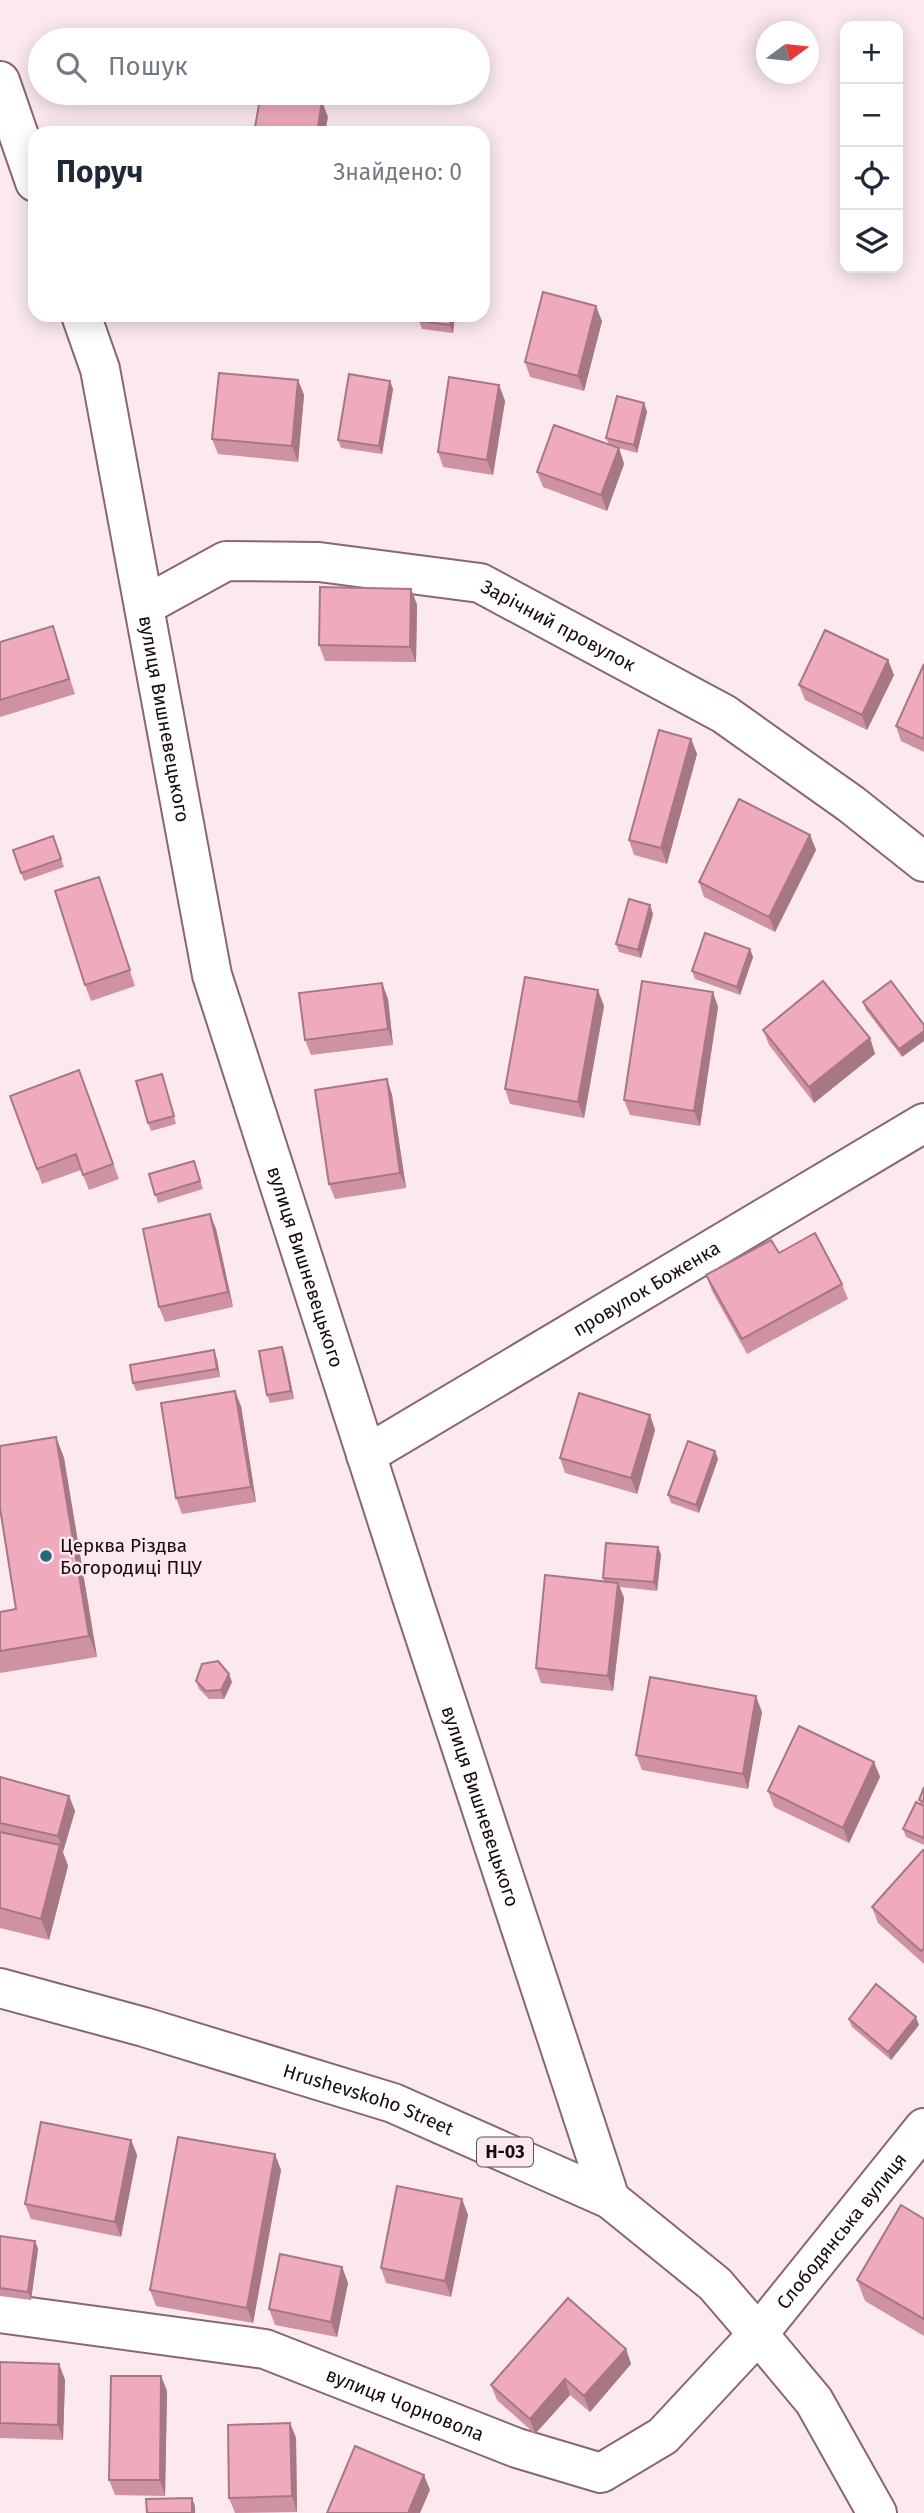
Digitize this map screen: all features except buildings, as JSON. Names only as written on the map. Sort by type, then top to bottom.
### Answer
[{"type":"street","points":[[0,81],[28,161]]},
{"type":"street","name":"вулиця Вишневецького","points":[[83,322],[100,369],[212,975],[610,2199]]},
{"type":"street","name":"Зарічний провулок","points":[[144,606],[226,561],[319,562],[480,583],[724,713],[851,804],[924,862]]},
{"type":"street","name":"провулок Боженка","points":[[366,1455],[924,1123]]},
{"type":"street","name":"Hrushevskoho Street","points":[[0,1988],[144,2027],[393,2103],[610,2199],[715,2284],[758,2334],[814,2401],[877,2513]]},
{"type":"street","name":"Слободянська вулиця","points":[[758,2334],[924,2128]]},
{"type":"street","name":"вулиця Чорновола","points":[[0,2312],[265,2349],[517,2448],[601,2473],[663,2436],[758,2334]]},
{"type":"place","name":"Церква Різдва Богородиці ПЦУ","points":[[46,1556]]}]
